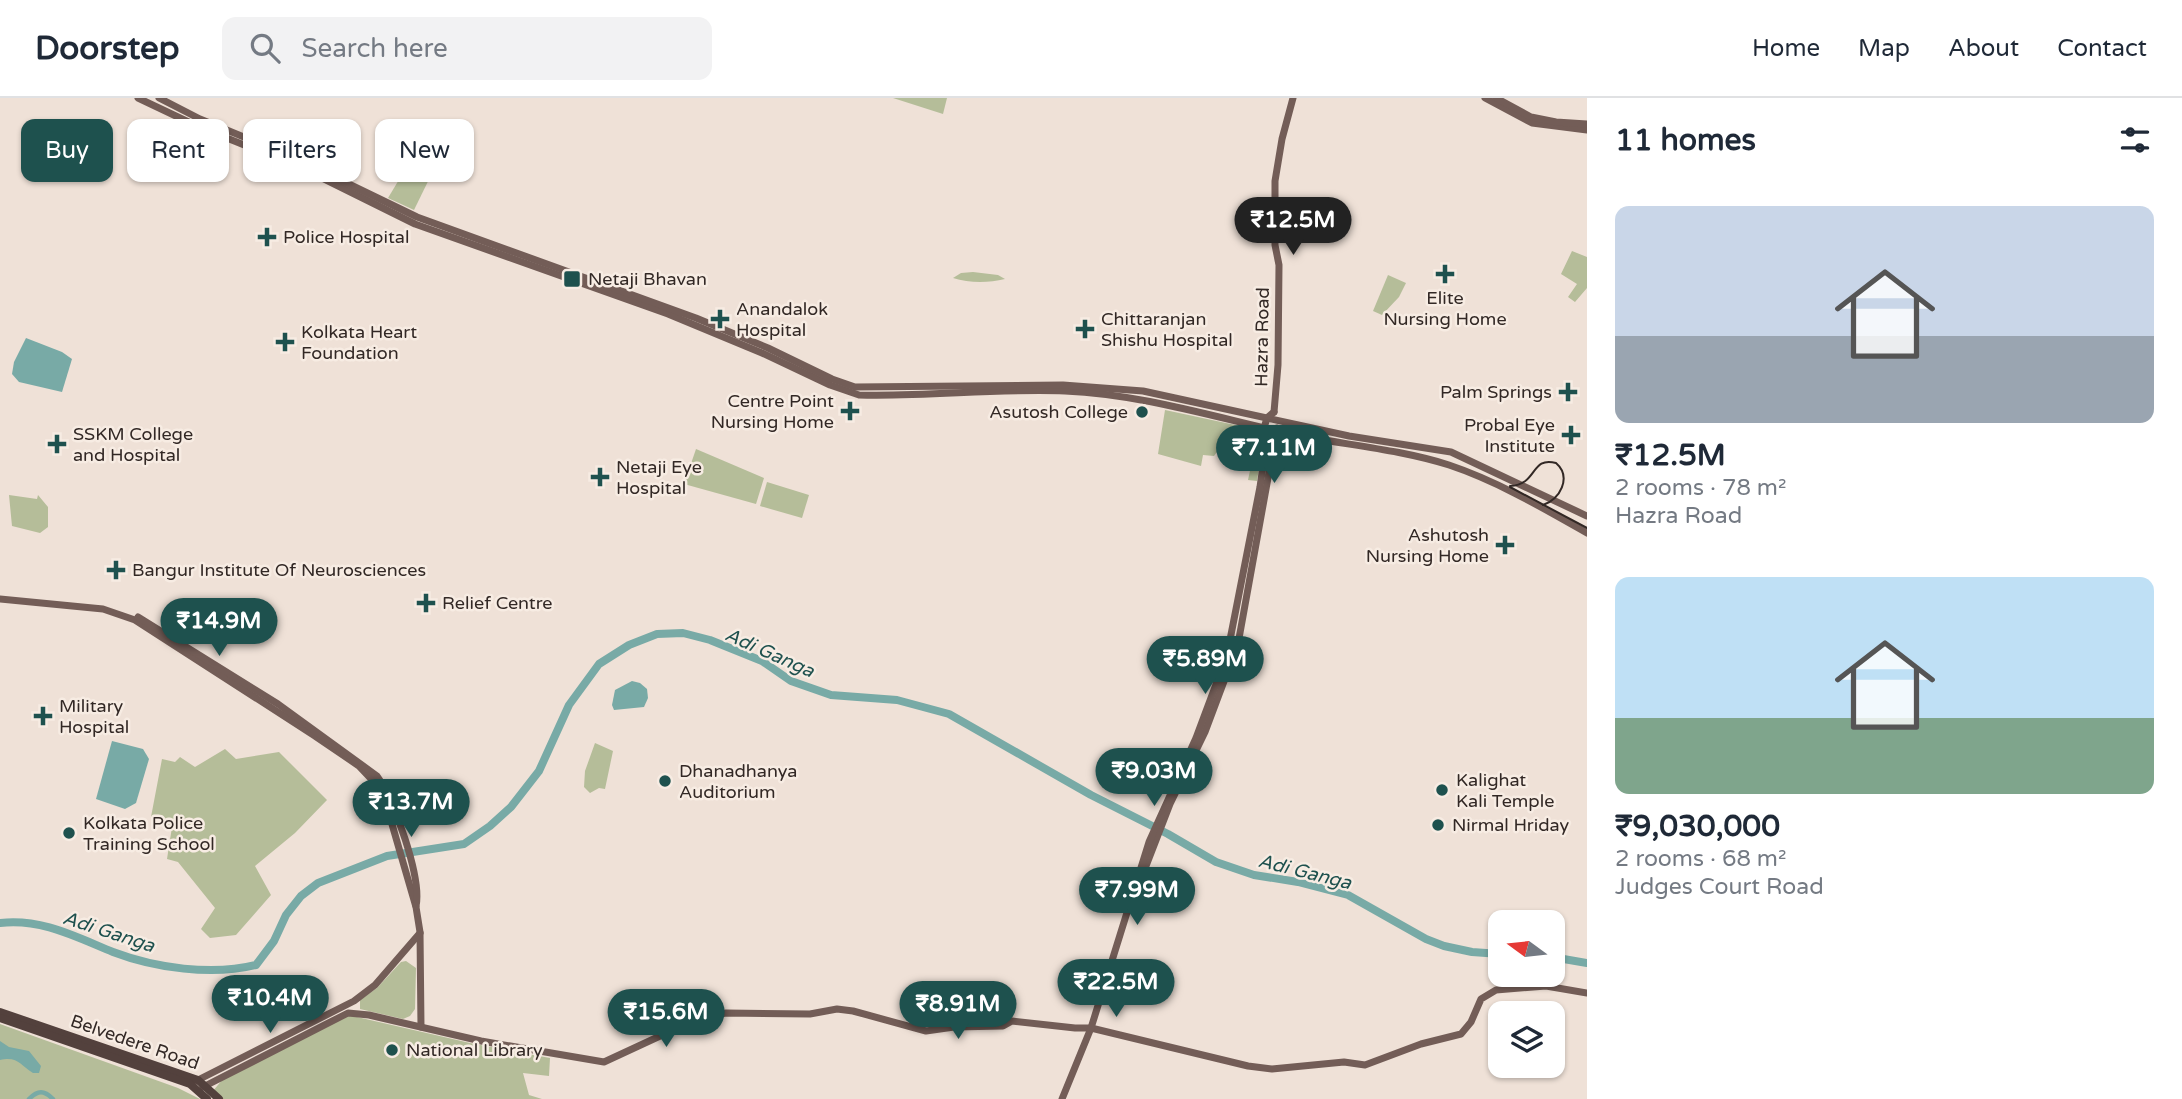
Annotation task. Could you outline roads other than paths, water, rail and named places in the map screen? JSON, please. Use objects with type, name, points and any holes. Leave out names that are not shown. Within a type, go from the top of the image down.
[{"type":"highway","name":"Belvedere Road","points":[[0,1012],[198,1085],[207,1099]]},
{"type":"highway","name":"Belvedere Road","points":[[0,1018],[198,1085]]},
{"type":"highway","points":[[198,1085],[219,1099]]},
{"type":"main road","points":[[138,98],[197,126],[306,170],[414,224],[681,319],[830,385],[860,392],[1078,391],[1133,398],[1233,419],[1275,431],[1396,452],[1451,466],[1517,496],[1587,533]]},
{"type":"main road","points":[[159,98],[417,217],[683,313],[768,348],[860,392],[1087,386],[1143,391],[1349,436],[1451,452],[1587,516]]},
{"type":"main road","name":"Hazra Road","points":[[1274,412],[1278,365],[1279,265],[1275,245],[1275,181],[1293,98]]},
{"type":"main road","points":[[1485,98],[1532,123],[1587,130]]},
{"type":"main road","points":[[1496,98],[1531,117],[1587,124]]},
{"type":"main road","points":[[1093,1028],[1151,843],[1227,655],[1261,481],[1264,428],[1267,418],[1274,412],[1280,421]]},
{"type":"main road","points":[[1178,781],[1209,722],[1238,644],[1275,431],[1280,421]]},
{"type":"main road","points":[[0,597],[103,608],[135,620],[359,766],[377,785],[387,807],[416,907],[420,932],[421,1027]]},
{"type":"main road","points":[[0,597],[104,606],[130,613],[278,704],[377,776],[387,789],[413,869],[418,896],[416,907]]},
{"type":"main road","points":[[1064,1099],[1093,1028],[1142,879],[1151,843]]},
{"type":"main road","points":[[198,1085],[342,1011],[375,985],[420,932]]},
{"type":"main road","points":[[342,1011],[487,1042],[604,1062],[710,1016],[853,1011],[926,1031],[954,1027],[1003,1026],[1012,1021],[1093,1028],[1241,1065],[1272,1069],[1334,1062],[1365,1065],[1421,1044],[1461,1034],[1471,1022],[1481,999],[1496,990],[1546,986],[1587,993]]},
{"type":"main road","points":[[354,1001],[354,1009],[360,1014]]},
{"type":"water","points":[[26,338],[62,352],[72,359],[62,392],[19,382],[12,374],[14,362]]},
{"type":"water","points":[[632,681],[647,689],[648,698],[644,707],[614,710],[612,705],[615,690]]},
{"type":"water","points":[[112,741],[143,749],[149,759],[136,803],[125,809],[96,799]]},
{"type":"water","points":[[0,1041],[9,1047],[29,1051],[41,1066],[39,1073],[33,1073],[15,1060],[0,1060]]},
{"type":"waterway","name":"Adi Ganga","points":[[0,923],[44,926],[129,958],[165,966],[221,970],[256,965],[274,941],[286,915],[301,896],[318,883],[387,856],[464,844],[490,826],[511,807],[539,771],[569,705],[599,664],[629,645],[657,634],[683,633],[710,640],[762,661],[791,681],[831,695],[897,700],[949,714],[1216,862],[1254,875],[1298,882],[1348,895],[1426,939],[1444,946],[1488,953]]},
{"type":"waterway","name":"Adi Ganga","points":[[1565,959],[1587,963]]},
{"type":"waterway","points":[[29,1099],[41,1092],[53,1099]]},
{"type":"tram line","points":[[1510,486],[1525,481],[1542,464],[1556,463],[1563,475],[1562,487],[1554,498],[1543,505]]},
{"type":"tram line","points":[[1510,487],[1587,528]]},
{"type":"place","name":"Police Hospital","points":[[267,237]]},
{"type":"place","name":"Elite Nursing Home","points":[[1445,274]]},
{"type":"place","name":"Netaji Bhavan","points":[[572,279]]},
{"type":"place","name":"Anandalok Hospital","points":[[720,319]]},
{"type":"place","name":"Chittaranjan Shishu Hospital","points":[[1085,329]]},
{"type":"place","name":"Kolkata Heart Foundation","points":[[285,342]]},
{"type":"place","name":"Palm Springs","points":[[1568,392]]},
{"type":"place","name":"Centre Point Nursing Home","points":[[850,411]]},
{"type":"place","name":"Asutosh College","points":[[1142,412]]},
{"type":"place","name":"Probal Eye Institute","points":[[1571,435]]},
{"type":"place","name":"SSKM College and Hospital","points":[[57,444]]},
{"type":"place","name":"Netaji Eye Hospital","points":[[600,477]]},
{"type":"place","name":"Ashutosh Nursing Home","points":[[1505,545]]},
{"type":"place","name":"Bangur Institute Of Neurosciences","points":[[116,570]]},
{"type":"place","name":"Relief Centre","points":[[426,603]]},
{"type":"place","name":"Military Hospital","points":[[43,716]]},
{"type":"place","name":"Dhanadhanya Auditorium","points":[[665,781]]},
{"type":"place","name":"Kalighat Kali Temple","points":[[1442,790]]},
{"type":"place","name":"Nirmal Hriday","points":[[1438,825]]},
{"type":"place","name":"Kolkata Police Training School","points":[[69,833]]},
{"type":"place","name":"National Library","points":[[392,1050]]}]
